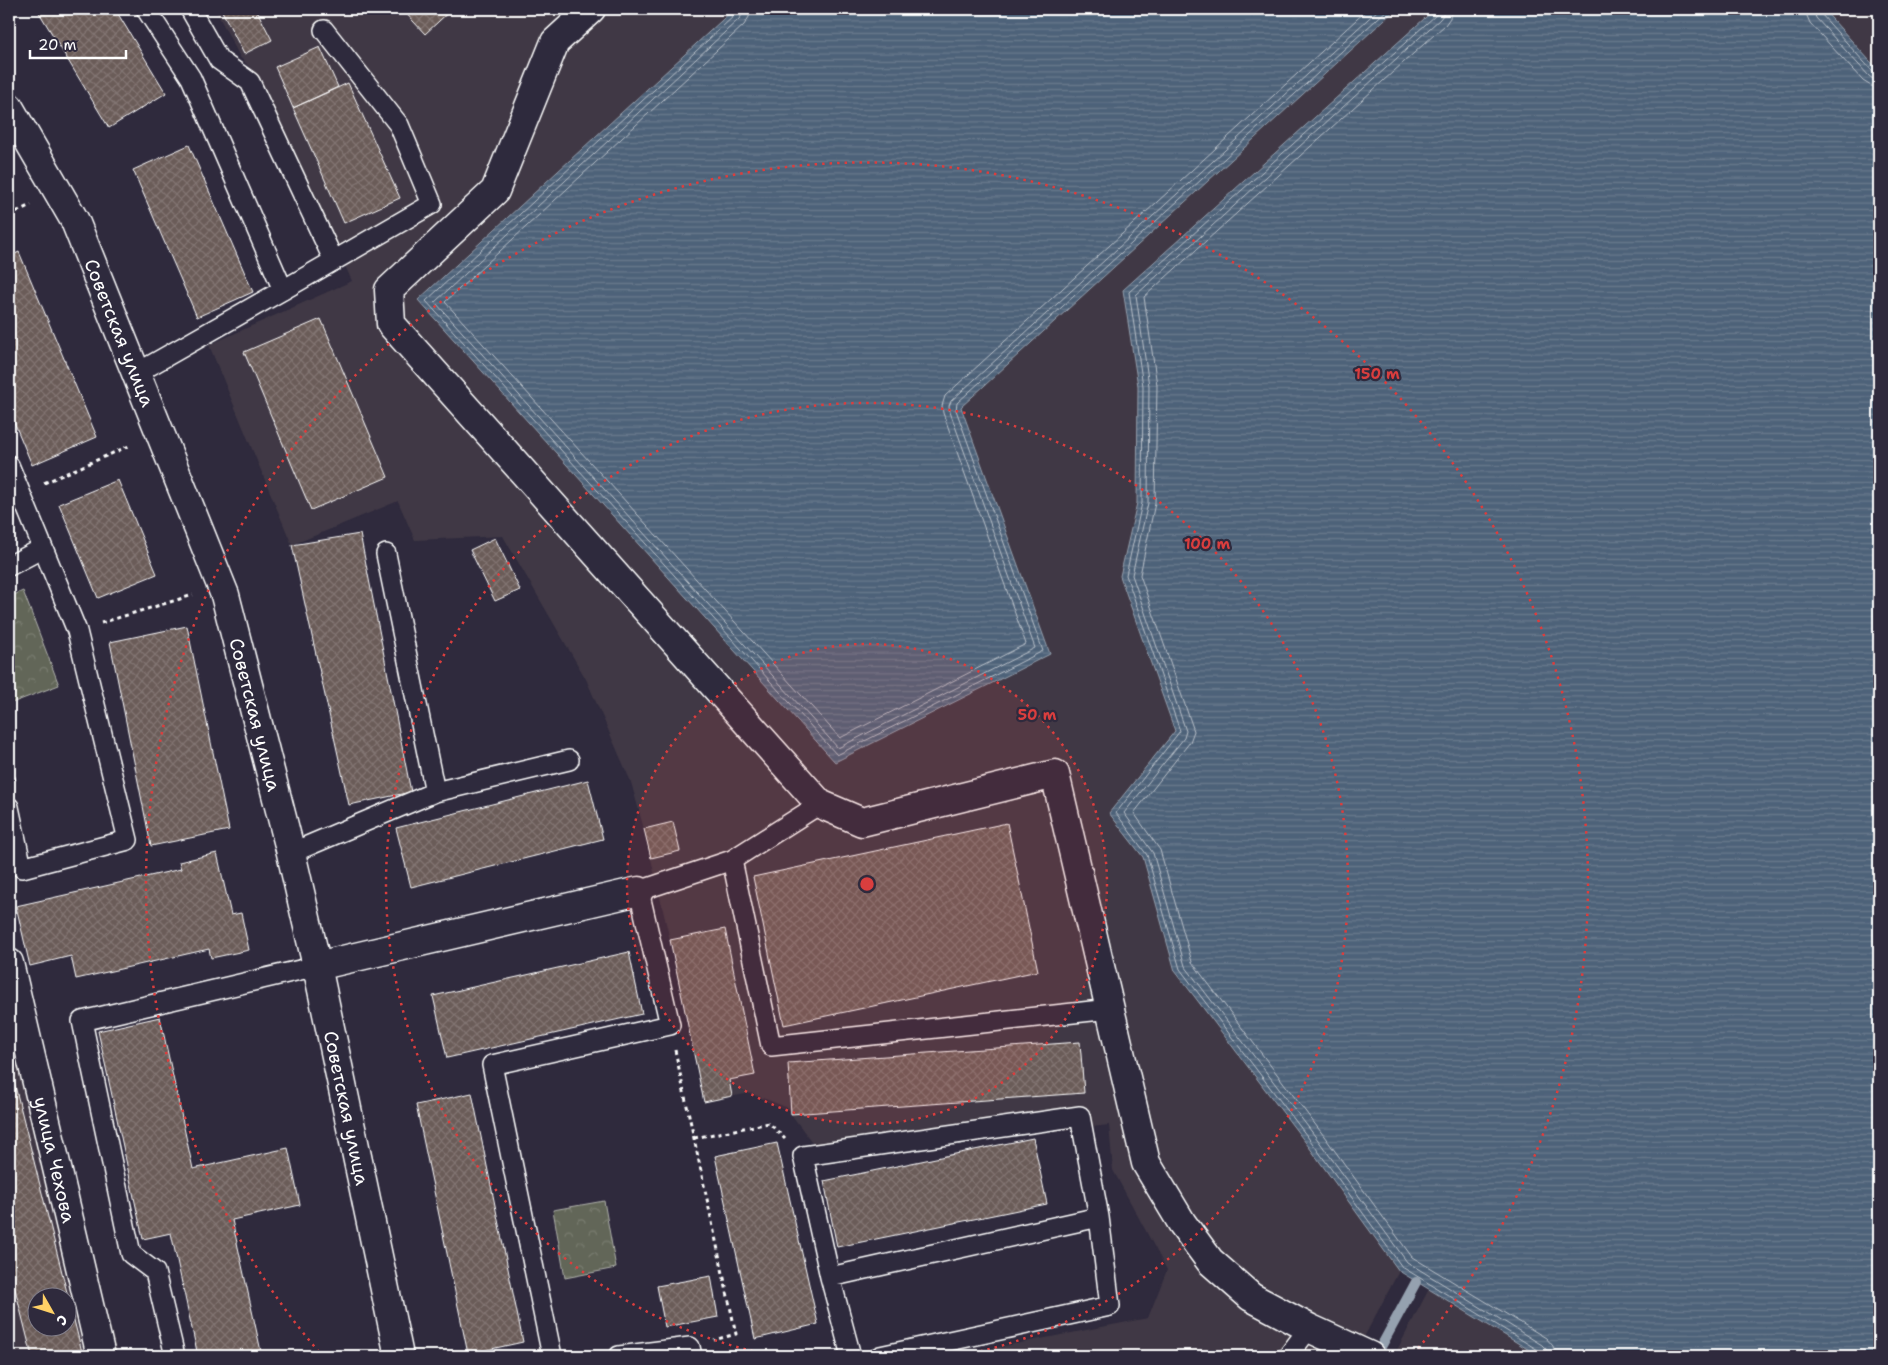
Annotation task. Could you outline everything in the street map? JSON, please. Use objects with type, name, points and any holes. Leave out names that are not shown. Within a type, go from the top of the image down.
[{"type":"street","points":[[591,9],[555,42],[495,191],[389,290],[391,324],[820,804],[862,822],[1055,774],[1146,1164],[1182,1223],[1210,1261],[1251,1297],[1309,1328],[1363,1353]]},
{"type":"street","name":"Советская улица","points":[[9,107],[75,221],[225,595],[291,853],[317,966],[399,1356]]},
{"type":"street","points":[[317,966],[639,890]]},
{"type":"street","name":"улица Чехова","points":[[9,963],[101,1356]]},
{"type":"lane","points":[[146,9],[191,78],[283,290]]},
{"type":"lane","points":[[190,9],[219,60],[250,82],[334,261]]},
{"type":"lane","points":[[137,373],[432,204],[399,124],[324,30]]},
{"type":"lane","points":[[9,465],[77,631],[128,840],[22,868],[9,807]]},
{"type":"lane","points":[[9,566],[43,548]]},
{"type":"lane","points":[[386,554],[435,792]]},
{"type":"lane","points":[[291,853],[435,792],[569,760]]},
{"type":"lane","points":[[552,1356],[492,1065],[670,1025],[639,890],[732,860],[820,804]]},
{"type":"lane","points":[[732,860],[771,1046],[1110,1009]]},
{"type":"lane","points":[[175,1356],[155,1272],[131,1254],[82,1021],[317,966]]},
{"type":"lane","points":[[851,1356],[830,1277],[803,1156],[1080,1116],[1099,1217],[1110,1306],[880,1356]]},
{"type":"lane","points":[[830,1277],[1099,1217]]},
{"type":"lane","points":[[1288,1356],[1309,1328]]},
{"type":"lane","points":[[618,1356],[691,1352]]},
{"type":"path","points":[[9,215],[31,205]]},
{"type":"path","points":[[20,493],[129,446]]},
{"type":"path","points":[[77,631],[197,594]]},
{"type":"path","points":[[670,1025],[736,1334],[691,1352]]},
{"type":"path","points":[[694,1138],[769,1122],[803,1156]]},
{"type":"shaded area","points":[[215,9],[734,9],[418,300],[1050,654],[960,407],[1396,9],[1435,9],[1123,290],[1138,386],[1137,503],[1120,576],[1175,731],[1109,813],[1143,857],[1175,971],[1309,1147],[1399,1271],[1354,1356],[954,1356],[1148,1318],[1167,1270],[1113,1170],[1109,1125],[823,1157],[791,1114],[791,1109],[750,1093],[704,1102],[670,940],[631,782],[586,679],[503,536],[415,540],[398,501],[292,545],[209,345],[352,281],[261,80],[240,57]]},
{"type":"shaded area","points":[[1823,9],[1871,9],[1879,17],[1879,71]]},
{"type":"shaded area","points":[[18,953],[118,1356],[9,1356],[9,955]]},
{"type":"shaded area","points":[[1429,1289],[1539,1356],[1394,1356]]},
{"type":"green space","points":[[23,591],[59,685],[9,704],[9,597]]},
{"type":"green space","points":[[604,1201],[616,1268],[565,1278],[553,1210]]},
{"type":"water","points":[[734,9],[1396,9],[961,407],[1050,654],[835,762],[418,300]]},
{"type":"water","points":[[1435,9],[1823,9],[1879,71],[1879,1356],[1539,1356],[1399,1271],[1309,1147],[1175,971],[1143,857],[1109,813],[1175,731],[1120,576],[1137,503],[1138,386],[1123,290]]},
{"type":"building","points":[[37,9],[115,9],[166,93],[109,128]]},
{"type":"building","points":[[221,9],[256,9],[272,40],[244,54]]},
{"type":"building","points":[[402,9],[452,9],[425,34]]},
{"type":"building","points":[[320,47],[338,87],[293,108],[275,67]]},
{"type":"building","points":[[348,83],[400,198],[344,223],[293,108]]},
{"type":"building","points":[[189,145],[253,292],[197,317],[133,170]]},
{"type":"building","points":[[19,252],[97,437],[32,465],[9,410],[9,257]]},
{"type":"building","points":[[321,319],[388,477],[311,510],[244,352]]},
{"type":"building","points":[[118,480],[157,574],[98,598],[59,504]]},
{"type":"building","points":[[360,534],[411,792],[349,805],[292,545]]},
{"type":"building","points":[[495,538],[520,590],[495,601],[470,550]]},
{"type":"building","points":[[187,626],[229,830],[151,846],[110,642]]},
{"type":"building","points":[[588,780],[603,839],[411,887],[396,828]]},
{"type":"building","points":[[673,822],[680,851],[651,858],[644,829]]},
{"type":"building","points":[[1007,823],[1038,971],[784,1025],[753,877]]},
{"type":"building","points":[[217,853],[231,915],[241,913],[249,950],[211,958],[209,949],[76,979],[71,956],[30,966],[16,906],[181,869],[179,862]]},
{"type":"building","points":[[725,929],[755,1075],[729,1080],[732,1096],[704,1102],[670,940]]},
{"type":"building","points":[[629,952],[642,1014],[447,1058],[433,996]]},
{"type":"building","points":[[160,1017],[193,1169],[288,1148],[300,1205],[232,1220],[262,1356],[198,1356],[171,1233],[143,1239],[98,1031]]},
{"type":"building","points":[[1080,1042],[1084,1093],[791,1114],[788,1063]]},
{"type":"building","points":[[9,1062],[66,1288],[28,1288],[28,1338],[78,1338],[78,1336],[83,1356],[32,1356],[9,1265]]},
{"type":"building","points":[[472,1093],[523,1342],[468,1354],[416,1105]]},
{"type":"building","points":[[1033,1138],[1047,1204],[837,1247],[824,1181]]},
{"type":"building","points":[[777,1143],[818,1324],[755,1339],[715,1156]]},
{"type":"building","points":[[711,1276],[718,1317],[665,1327],[657,1286]]},
{"type":"waterway","points":[[1376,1356],[1416,1282]]}]
